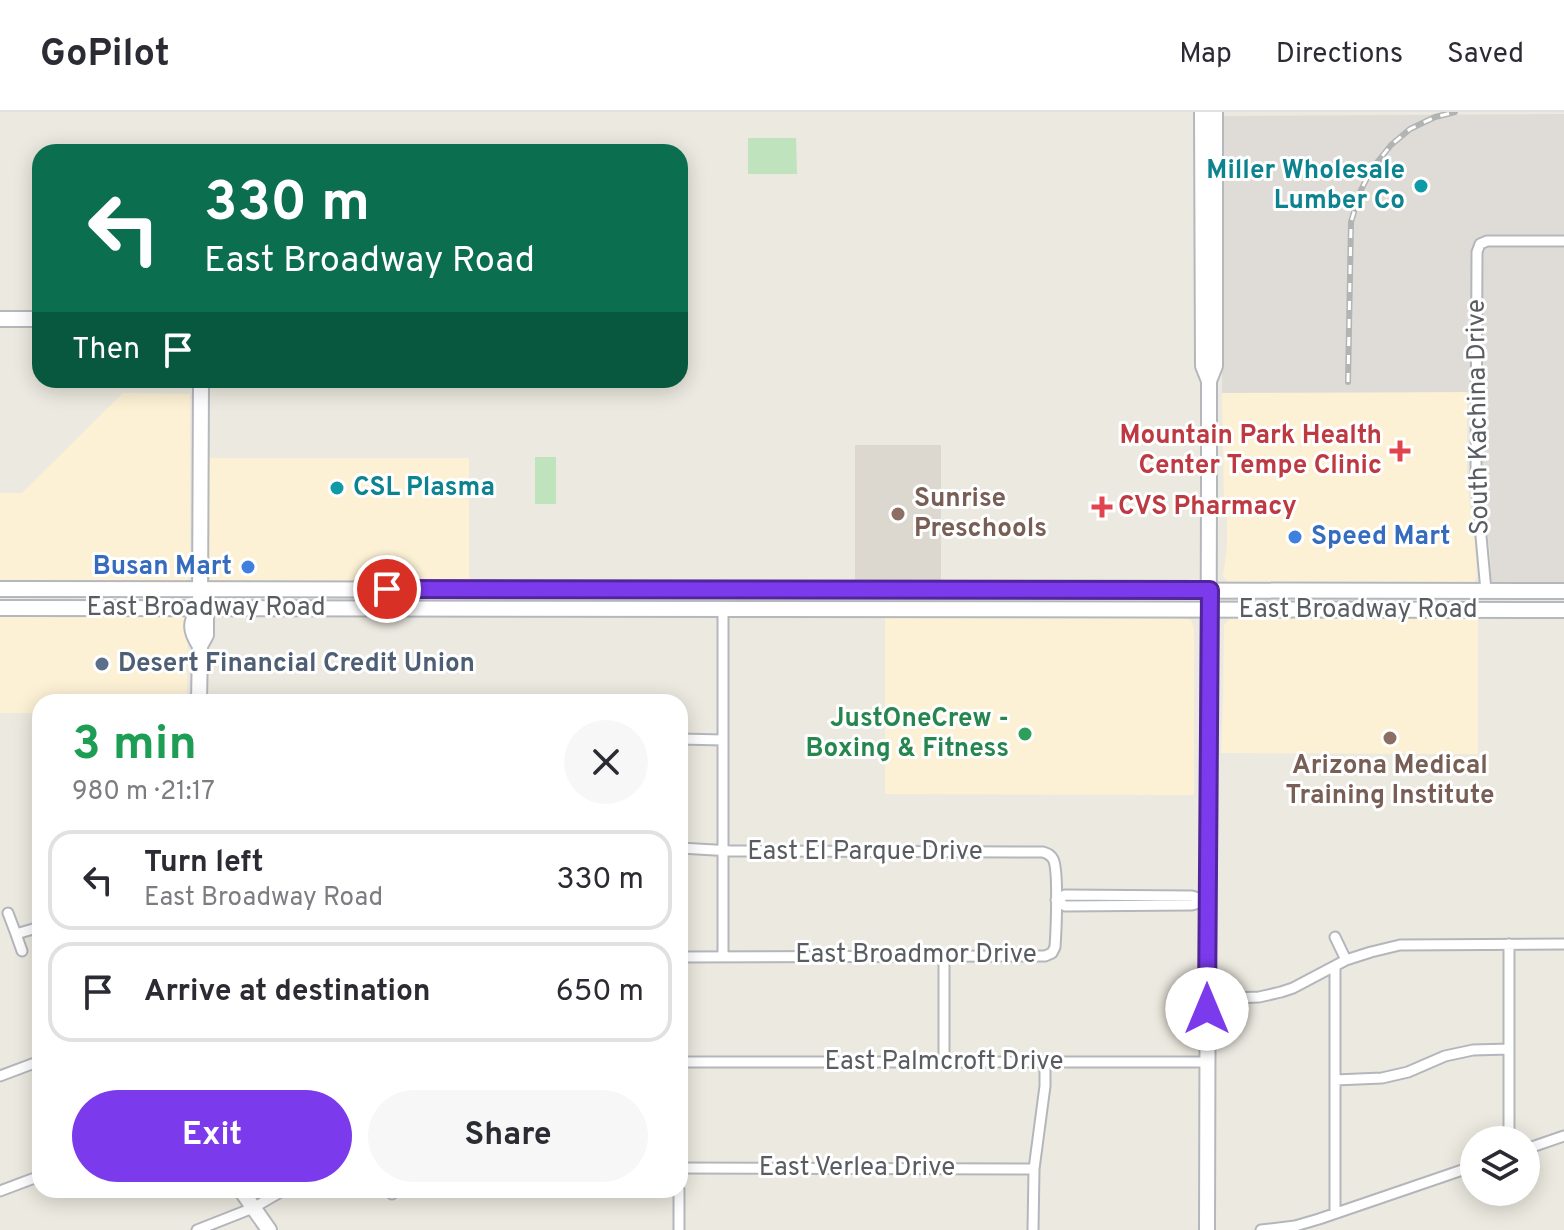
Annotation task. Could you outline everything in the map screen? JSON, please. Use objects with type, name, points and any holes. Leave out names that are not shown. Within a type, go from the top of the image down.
[{"type":"main road","points":[[1202,112],[1203,366],[1209,381],[1210,590],[1207,1230]]},
{"type":"main road","points":[[1209,381],[1215,366],[1215,112]]},
{"type":"main road","points":[[0,319],[32,319]]},
{"type":"main road","points":[[199,694],[200,646],[206,635],[206,617],[200,608],[201,388]]},
{"type":"main road","name":"East Broadway Road","points":[[0,589],[1564,591]]},
{"type":"main road","points":[[462,608],[464,589]]},
{"type":"main road","points":[[723,589],[723,608]]},
{"type":"main road","points":[[960,590],[960,609]]},
{"type":"main road","points":[[1398,609],[1400,603],[1433,591]]},
{"type":"main road","points":[[1486,591],[1492,609]]},
{"type":"main road","name":"East Broadway Road","points":[[0,608],[1564,610]]},
{"type":"main road","points":[[246,1198],[269,1230]]},
{"type":"street","name":"South Kachina Drive","points":[[1486,591],[1476,481],[1477,252],[1480,244],[1487,241],[1564,241]]},
{"type":"street","points":[[723,608],[723,957]]},
{"type":"street","points":[[688,739],[723,740]]},
{"type":"street","name":"East El Parque Drive","points":[[688,849],[1038,852],[1050,855]]},
{"type":"street","name":"East Broadmor Drive","points":[[688,957],[1041,957],[1048,955],[1055,947],[1055,866],[1050,855]]},
{"type":"street","points":[[1056,900],[1065,906],[1192,905],[1208,901]]},
{"type":"street","points":[[8,913],[22,951]]},
{"type":"street","points":[[16,934],[32,929]]},
{"type":"street","points":[[1335,937],[1346,960]]},
{"type":"street","points":[[1509,944],[1509,1126]]},
{"type":"street","points":[[1207,999],[1259,997],[1281,992],[1346,960],[1400,945],[1564,944]]},
{"type":"street","points":[[944,956],[944,1062]]},
{"type":"street","points":[[1335,966],[1335,1213]]},
{"type":"street","points":[[1335,1080],[1382,1078],[1408,1072],[1445,1056],[1473,1050],[1509,1049]]},
{"type":"street","name":"East Palmcroft Drive","points":[[688,1062],[1207,1062]]},
{"type":"street","points":[[1033,1230],[1034,1169],[1045,1063]]},
{"type":"street","points":[[0,1076],[32,1064]]},
{"type":"street","points":[[1540,1144],[1564,1136]]},
{"type":"street","name":"East Verlea Drive","points":[[688,1168],[1034,1169]]},
{"type":"street","points":[[1261,1230],[1295,1226],[1460,1171]]},
{"type":"street","points":[[0,1191],[32,1179]]},
{"type":"street","points":[[197,1230],[270,1198]]},
{"type":"street","points":[[679,1198],[679,1230]]},
{"type":"shaded area","points":[[1564,114],[1564,585],[1497,585],[1491,580],[1483,497],[1481,392],[1222,393],[1222,116]]},
{"type":"shaded area","points":[[1467,392],[1467,481],[1475,542],[1477,576],[1474,583],[1228,582],[1223,576],[1227,516],[1222,393]]},
{"type":"shaded area","points":[[123,393],[190,394],[190,574],[187,582],[0,582],[0,493],[22,493]]},
{"type":"shaded area","name":"Sunrise Preschools","points":[[855,445],[941,445],[941,584],[855,582]]},
{"type":"shaded area","points":[[208,458],[469,458],[469,582],[216,583],[209,575]]},
{"type":"shaded area","points":[[0,614],[181,614],[188,620],[187,694],[32,694],[32,713],[0,713]]},
{"type":"shaded area","points":[[885,615],[1181,617],[1191,620],[1194,630],[1194,795],[885,794]]},
{"type":"shaded area","points":[[1478,615],[1478,754],[1221,753],[1224,625],[1229,619],[1237,616]]},
{"type":"green space","points":[[748,138],[796,138],[797,174],[748,174]]},
{"type":"green space","points":[[535,457],[556,457],[556,504],[535,504]]},
{"type":"railway","points":[[1348,382],[1351,222],[1360,192],[1371,170],[1391,145],[1410,129],[1455,112]]},
{"type":"place","name":"Miller Wholesale Lumber Co","points":[[1421,186]]},
{"type":"place","name":"Mountain Park Health Center Tempe Clinic","points":[[1400,451]]},
{"type":"place","name":"CSL Plasma","points":[[337,488]]},
{"type":"place","name":"CVS Pharmacy","points":[[1102,507]]},
{"type":"place","name":"Sunrise Preschools","points":[[898,514]]},
{"type":"place","name":"Speed Mart","points":[[1295,537]]},
{"type":"place","name":"Busan Mart","points":[[248,567]]},
{"type":"place","name":"Desert Financial Credit Union","points":[[102,664]]},
{"type":"place","name":"JustOneCrew - Boxing & Fitness","points":[[1025,734]]},
{"type":"place","name":"Arizona Medical Training Institute","points":[[1390,738]]},
{"type":"route","points":[[387,589],[1210,590],[1207,1009]]}]
